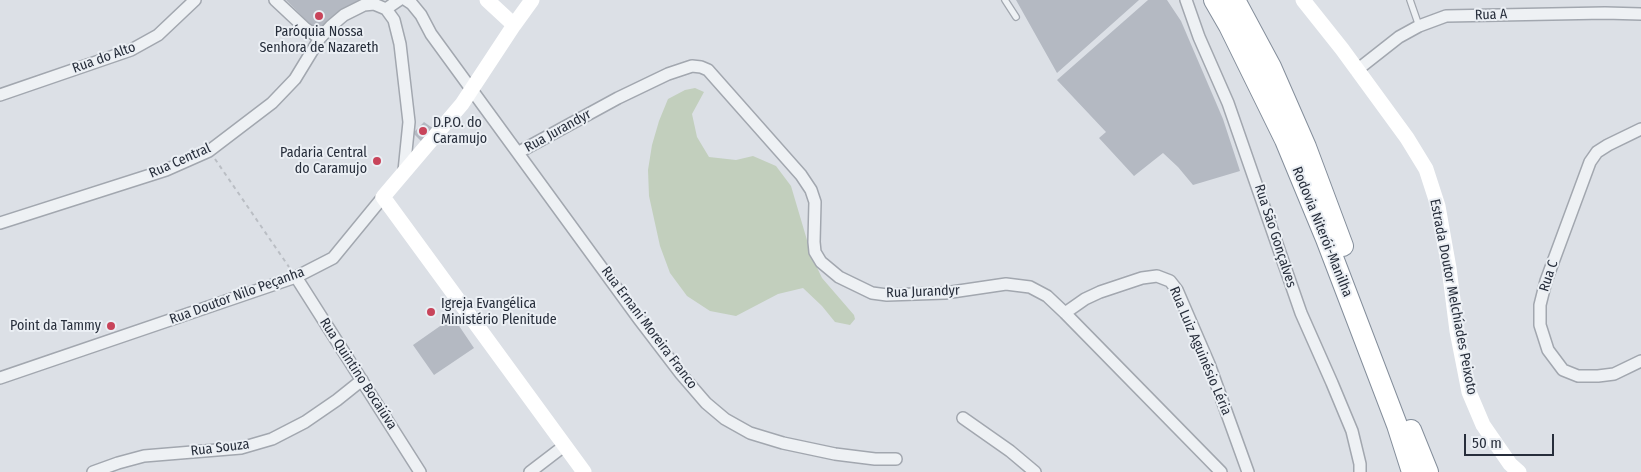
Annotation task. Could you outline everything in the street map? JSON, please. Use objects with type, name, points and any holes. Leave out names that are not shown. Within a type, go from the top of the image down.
[{"type":"highway","name":"Rodovia Niterói-Manilha","points":[[1214,0],[1229,26],[1285,140],[1333,258],[1397,425],[1412,472]]},
{"type":"highway","name":"Rodovia Niterói-Manilha","points":[[1236,0],[1271,67],[1306,147],[1428,472]]},
{"type":"street","name":"Rua do Alto","points":[[0,95],[131,50],[158,35],[195,0]]},
{"type":"street","points":[[275,0],[306,29],[320,38]]},
{"type":"street","points":[[399,0],[386,9],[394,20],[400,44],[406,92],[409,122],[404,171]]},
{"type":"street","name":"Rua Ernani Moreira Franco","points":[[406,0],[421,15],[431,34],[681,374],[706,403],[725,419],[750,433],[783,443],[835,454],[896,459]]},
{"type":"street","points":[[487,0],[514,25]]},
{"type":"street","name":"Rua Doutor Nilo Peçanha","points":[[0,378],[296,277],[333,258],[462,104],[532,0]]},
{"type":"street","name":"Rua São Gonçalves","points":[[1186,0],[1199,37],[1228,103],[1301,313],[1352,431],[1360,464],[1360,472]]},
{"type":"street","name":"Estrada Doutor Melchíades Peixoto","points":[[1302,0],[1342,49],[1407,138],[1426,169],[1438,206],[1449,268],[1457,331],[1469,392],[1483,425],[1510,464],[1519,472]]},
{"type":"street","name":"Rua Central","points":[[0,223],[166,170],[209,151],[272,103],[295,79],[320,38],[344,15],[364,5],[374,4],[386,9]]},
{"type":"street","name":"Rua A","points":[[1357,70],[1399,37],[1419,26],[1446,16],[1605,12],[1641,14]]},
{"type":"street","name":"Rua Jurandyr","points":[[519,152],[618,98],[660,78],[692,66],[701,66],[708,70],[801,175],[811,190],[815,202],[815,252],[821,262],[839,278],[872,293],[887,294],[945,293],[1006,284],[1030,287],[1047,296],[1065,312],[1221,472]]},
{"type":"street","name":"Rua C","points":[[1641,129],[1597,152],[1590,162],[1546,281],[1540,305],[1540,324],[1548,350],[1563,370],[1578,376],[1614,374],[1641,360]]},
{"type":"street","points":[[383,197],[584,472]]},
{"type":"street","name":"Rua Luiz Aguinésio Léria","points":[[1065,312],[1100,292],[1142,278],[1157,276],[1164,277],[1170,281],[1176,290],[1209,364],[1248,472]]},
{"type":"street","name":"Rua Quintino Bocaiúva","points":[[296,277],[420,472]]},
{"type":"street","name":"Rua Souza","points":[[95,472],[144,456],[241,448],[272,439],[305,422],[362,380]]},
{"type":"street","points":[[963,418],[1010,450],[1035,472]]},
{"type":"street","points":[[530,472],[564,446]]},
{"type":"lane","points":[[1005,0],[1016,17]]},
{"type":"lane","points":[[1410,0],[1419,26]]},
{"type":"path","points":[[209,151],[296,277]]},
{"type":"green space","points":[[695,88],[704,92],[692,114],[697,137],[709,157],[736,160],[753,156],[776,166],[791,186],[812,257],[822,278],[854,315],[855,319],[850,325],[835,322],[803,288],[778,294],[736,316],[710,311],[687,296],[670,273],[660,246],[649,196],[648,170],[652,145],[668,99],[685,90]]},
{"type":"building","name":"Paróquia Nossa Senhora de Nazareth","points":[[286,0],[359,0],[317,31]]},
{"type":"building","points":[[1016,0],[1139,0],[1057,73]]},
{"type":"building","points":[[1148,0],[1167,0],[1181,21],[1223,119],[1240,171],[1193,185],[1163,153],[1134,176],[1099,138],[1106,132],[1057,80]]},
{"type":"building","name":"D.P.O. do Caramujo","points":[[424,122],[434,129],[422,142],[413,133]]},
{"type":"building","points":[[453,317],[474,348],[434,375],[413,345]]},
{"type":"place","name":"Paróquia Nossa Senhora de Nazareth","points":[[319,16]]},
{"type":"place","name":"D.P.O. do Caramujo","points":[[423,131]]},
{"type":"place","name":"Padaria Central do Caramujo","points":[[377,161]]},
{"type":"place","name":"Igreja Evangélica Ministério Plenitude","points":[[431,312]]},
{"type":"place","name":"Point da Tammy","points":[[111,326]]}]
